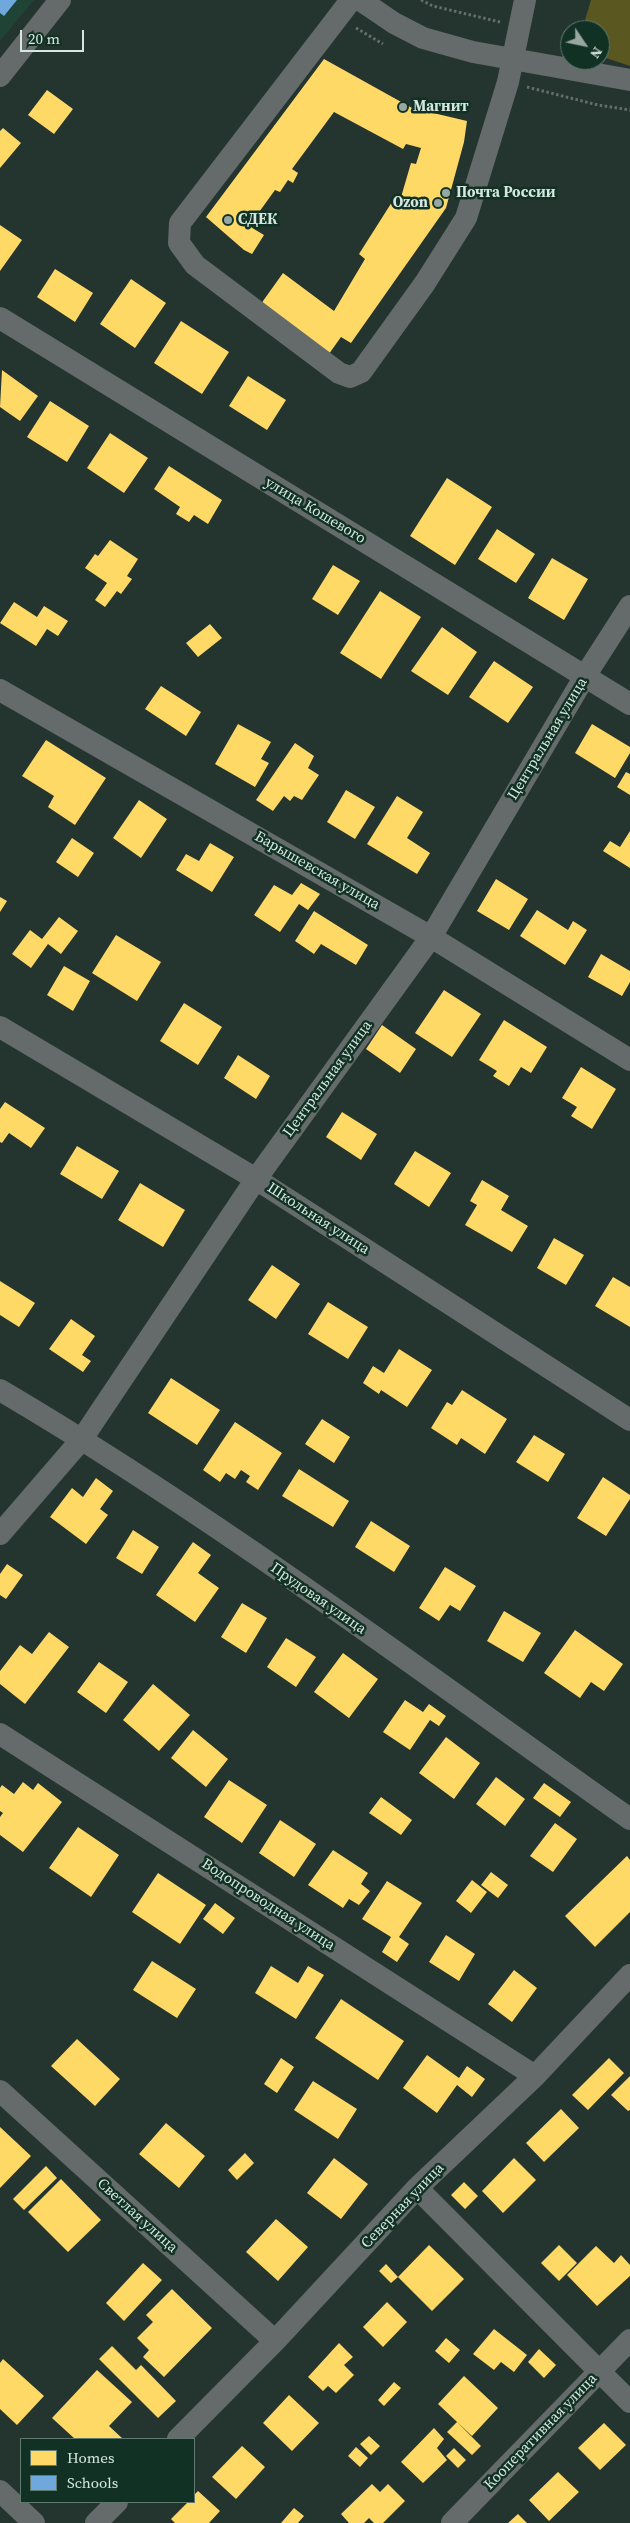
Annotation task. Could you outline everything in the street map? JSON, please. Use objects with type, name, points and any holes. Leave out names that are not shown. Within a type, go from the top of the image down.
[{"type":"street","points":[[0,76],[60,0]]},
{"type":"street","points":[[351,0],[180,223],[179,243],[195,265],[339,373],[350,377],[361,372],[425,283],[466,218],[488,152],[524,6]]},
{"type":"street","points":[[360,0],[394,23],[423,38],[473,52],[512,60],[630,80]]},
{"type":"street","name":"улица Кошевого","points":[[0,318],[630,704]]},
{"type":"street","name":"Центральная улица","points":[[0,1534],[82,1439],[256,1179],[431,937],[585,676],[630,606]]},
{"type":"street","name":"Барышевская улица","points":[[0,690],[431,937],[630,1060]]},
{"type":"street","name":"Школьная улица","points":[[0,1027],[256,1179],[630,1420]]},
{"type":"street","name":"Прудовая улица","points":[[0,1390],[82,1439],[221,1530],[630,1819]]},
{"type":"street","name":"Водопроводная улица","points":[[0,1734],[535,2076]]},
{"type":"street","name":"Северная улица","points":[[179,2438],[275,2341],[417,2188],[535,2076],[630,1975]]},
{"type":"street","name":"Светлая улица","points":[[0,2091],[275,2341]]},
{"type":"street","points":[[417,2188],[630,2402]]},
{"type":"street","name":"Кооперативная улица","points":[[452,2523],[630,2340]]},
{"type":"street","points":[[0,2491],[34,2523]]},
{"type":"street","points":[[96,2523],[116,2503]]},
{"type":"path","points":[[421,0],[433,6],[505,23],[524,6]]},
{"type":"shaded area","points":[[0,0],[34,0],[0,41]]},
{"type":"shaded area","points":[[591,0],[630,0],[630,66],[610,59],[610,20],[585,20]]},
{"type":"building: Homes","points":[[324,59],[412,108],[467,121],[464,142],[446,208],[351,343],[341,337],[326,358],[260,310],[263,301],[283,273],[334,311],[365,259],[359,254],[392,202],[399,204],[411,163],[416,164],[421,148],[406,144],[403,149],[334,112],[292,169],[298,173],[293,183],[288,180],[280,192],[275,190],[249,226],[264,235],[252,254],[244,250],[206,217]]},
{"type":"building: Homes","points":[[47,90],[73,109],[54,134],[28,115]]},
{"type":"building: Homes","points":[[3,128],[21,143],[0,168],[0,131]]},
{"type":"building: Homes","points":[[0,225],[22,240],[0,271]]},
{"type":"building: Homes","points":[[55,269],[93,293],[75,322],[37,297]]},
{"type":"building: Homes","points":[[131,279],[166,303],[135,348],[100,324]]},
{"type":"building: Homes","points":[[181,321],[229,352],[202,394],[154,363]]},
{"type":"building: Homes","points":[[2,370],[38,396],[20,421],[0,407]]},
{"type":"building: Homes","points":[[248,376],[286,400],[267,430],[229,406]]},
{"type":"building: Homes","points":[[50,401],[89,426],[67,462],[27,437]]},
{"type":"building: Homes","points":[[110,433],[148,458],[124,493],[87,468]]},
{"type":"building: Homes","points":[[169,466],[222,500],[208,524],[194,515],[189,522],[176,514],[180,507],[154,489]]},
{"type":"building: Homes","points":[[447,478],[492,507],[455,565],[410,536]]},
{"type":"building: Homes","points":[[497,529],[535,554],[516,583],[478,559]]},
{"type":"building: Homes","points":[[110,540],[138,559],[127,576],[132,579],[121,594],[117,591],[105,607],[95,600],[107,583],[85,568],[95,554],[98,556]]},
{"type":"building: Homes","points":[[552,558],[588,579],[564,620],[528,598]]},
{"type":"building: Homes","points":[[333,565],[360,581],[338,615],[312,599]]},
{"type":"building: Homes","points":[[380,591],[421,617],[381,679],[340,653]]},
{"type":"building: Homes","points":[[14,602],[37,617],[44,606],[68,621],[58,636],[47,629],[36,646],[0,623]]},
{"type":"building: Homes","points":[[210,624],[222,638],[198,657],[186,643]]},
{"type":"building: Homes","points":[[442,627],[477,652],[448,695],[411,671]]},
{"type":"building: Homes","points":[[494,661],[533,687],[508,723],[469,697]]},
{"type":"building: Homes","points":[[161,686],[201,712],[186,736],[145,709]]},
{"type":"building: Homes","points":[[238,724],[271,742],[261,759],[269,763],[255,787],[215,764]]},
{"type":"building: Homes","points":[[592,724],[630,747],[630,753],[615,778],[575,753]]},
{"type":"building: Homes","points":[[46,740],[106,778],[75,825],[48,807],[54,796],[22,776]]},
{"type":"building: Homes","points":[[295,743],[314,756],[308,768],[319,775],[302,800],[294,796],[290,801],[284,796],[273,811],[256,800]]},
{"type":"building: Homes","points":[[626,772],[630,774],[630,795],[617,787]]},
{"type":"building: Homes","points":[[346,790],[375,807],[355,839],[327,822]]},
{"type":"building: Homes","points":[[397,796],[423,812],[407,838],[430,853],[417,874],[367,844]]},
{"type":"building: Homes","points":[[139,800],[167,819],[141,858],[113,838]]},
{"type":"building: Homes","points":[[630,831],[630,868],[603,851],[610,841],[620,847]]},
{"type":"building: Homes","points":[[72,838],[94,853],[78,877],[56,862]]},
{"type":"building: Homes","points":[[210,843],[234,857],[212,892],[176,870],[186,854],[199,861]]},
{"type":"building: Homes","points":[[496,879],[528,899],[509,930],[477,911]]},
{"type":"building: Homes","points":[[301,883],[320,894],[308,910],[299,904],[280,932],[254,915],[274,885],[292,895]]},
{"type":"building: Homes","points":[[0,897],[7,901],[0,912]]},
{"type":"building: Homes","points":[[537,910],[568,930],[573,921],[587,930],[565,965],[520,936]]},
{"type":"building: Homes","points":[[314,911],[368,945],[356,965],[321,944],[314,954],[295,941]]},
{"type":"building: Homes","points":[[59,917],[78,931],[61,954],[48,944],[31,968],[12,954],[30,930],[42,939]]},
{"type":"building: Homes","points":[[116,935],[161,962],[137,1001],[92,973]]},
{"type":"building: Homes","points":[[601,954],[630,971],[630,982],[622,996],[588,977]]},
{"type":"building: Homes","points":[[64,966],[90,981],[73,1011],[47,995]]},
{"type":"building: Homes","points":[[444,990],[481,1014],[452,1057],[415,1033]]},
{"type":"building: Homes","points":[[184,1003],[222,1027],[198,1065],[160,1041]]},
{"type":"building: Homes","points":[[504,1020],[547,1047],[531,1073],[521,1067],[509,1086],[493,1076],[497,1071],[479,1060]]},
{"type":"building: Homes","points":[[382,1025],[416,1049],[400,1073],[366,1049]]},
{"type":"building: Homes","points":[[238,1055],[270,1076],[256,1099],[224,1078]]},
{"type":"building: Homes","points":[[581,1067],[616,1089],[592,1129],[571,1116],[577,1107],[562,1098]]},
{"type":"building: Homes","points":[[5,1102],[45,1128],[31,1148],[9,1133],[2,1143],[0,1142],[0,1109]]},
{"type":"building: Homes","points":[[342,1112],[377,1134],[361,1160],[326,1137]]},
{"type":"building: Homes","points":[[77,1146],[119,1171],[102,1199],[60,1174]]},
{"type":"building: Homes","points":[[415,1151],[451,1173],[429,1207],[394,1184]]},
{"type":"building: Homes","points":[[482,1180],[509,1196],[501,1210],[528,1226],[512,1252],[465,1225],[477,1205],[470,1201]]},
{"type":"building: Homes","points":[[140,1183],[185,1210],[163,1247],[118,1220]]},
{"type":"building: Homes","points":[[554,1238],[584,1255],[566,1285],[537,1268]]},
{"type":"building: Homes","points":[[272,1265],[300,1284],[276,1319],[248,1300]]},
{"type":"building: Homes","points":[[613,1277],[630,1287],[630,1327],[595,1306]]},
{"type":"building: Homes","points":[[0,1281],[35,1303],[19,1327],[0,1315]]},
{"type":"building: Homes","points":[[328,1302],[368,1327],[348,1359],[308,1334]]},
{"type":"building: Homes","points":[[71,1319],[95,1336],[82,1355],[91,1361],[83,1372],[49,1349]]},
{"type":"building: Homes","points":[[399,1349],[432,1370],[407,1407],[381,1390],[379,1394],[363,1383],[373,1366],[384,1373]]},
{"type":"building: Homes","points":[[171,1378],[220,1410],[197,1445],[148,1413]]},
{"type":"building: Homes","points":[[462,1390],[507,1419],[485,1454],[461,1438],[457,1445],[431,1428],[447,1402],[452,1405]]},
{"type":"building: Homes","points":[[322,1419],[350,1437],[334,1463],[305,1444]]},
{"type":"building: Homes","points":[[235,1422],[282,1453],[258,1490],[246,1482],[250,1476],[241,1470],[235,1479],[226,1473],[220,1482],[203,1470]]},
{"type":"building: Homes","points":[[534,1435],[565,1454],[548,1482],[516,1462]]},
{"type":"building: Homes","points":[[299,1469],[349,1501],[333,1527],[282,1496]]},
{"type":"building: Homes","points":[[603,1477],[630,1495],[630,1499],[606,1536],[577,1518]]},
{"type":"building: Homes","points":[[96,1478],[113,1491],[100,1509],[108,1515],[86,1544],[50,1517],[72,1488],[83,1497]]},
{"type":"building: Homes","points":[[371,1521],[410,1546],[394,1572],[355,1547]]},
{"type":"building: Homes","points":[[133,1530],[159,1547],[142,1574],[116,1558]]},
{"type":"building: Homes","points":[[193,1542],[211,1555],[198,1573],[219,1588],[195,1622],[156,1595]]},
{"type":"building: Homes","points":[[7,1564],[23,1575],[6,1599],[0,1595],[0,1574]]},
{"type":"building: Homes","points":[[445,1567],[476,1586],[460,1611],[450,1605],[439,1621],[419,1608]]},
{"type":"building: Homes","points":[[242,1603],[267,1618],[246,1653],[221,1637]]},
{"type":"building: Homes","points":[[504,1611],[541,1633],[523,1662],[487,1641]]},
{"type":"building: Homes","points":[[575,1630],[623,1664],[604,1691],[591,1682],[580,1698],[544,1673]]},
{"type":"building: Homes","points":[[49,1632],[69,1647],[25,1704],[0,1684],[0,1671],[20,1645],[32,1654]]},
{"type":"building: Homes","points":[[286,1638],[316,1657],[296,1687],[267,1667]]},
{"type":"building: Homes","points":[[343,1653],[378,1679],[349,1718],[314,1692]]},
{"type":"building: Homes","points":[[99,1662],[128,1682],[106,1713],[77,1692]]},
{"type":"building: Homes","points":[[153,1684],[190,1715],[159,1751],[123,1720]]},
{"type":"building: Homes","points":[[405,1700],[423,1712],[429,1704],[446,1716],[439,1726],[430,1720],[410,1750],[383,1732]]},
{"type":"building: Homes","points":[[193,1730],[228,1759],[206,1787],[171,1758]]},
{"type":"building: Homes","points":[[446,1737],[480,1763],[454,1799],[419,1773]]},
{"type":"building: Homes","points":[[496,1777],[525,1799],[505,1826],[476,1804]]},
{"type":"building: Homes","points":[[229,1780],[267,1805],[242,1843],[204,1817]]},
{"type":"building: Homes","points":[[23,1782],[33,1790],[38,1783],[62,1802],[23,1852],[0,1835],[0,1817],[3,1813],[0,1811],[0,1788],[2,1785],[14,1794]]},
{"type":"building: Homes","points":[[544,1783],[571,1802],[560,1817],[533,1798]]},
{"type":"building: Homes","points":[[381,1797],[412,1820],[401,1835],[369,1813]]},
{"type":"building: Homes","points":[[280,1820],[316,1844],[294,1877],[259,1853]]},
{"type":"building: Homes","points":[[555,1823],[577,1839],[553,1872],[530,1856]]},
{"type":"building: Homes","points":[[78,1827],[119,1855],[91,1897],[49,1868]]},
{"type":"building: Homes","points":[[333,1850],[368,1873],[361,1884],[370,1891],[359,1905],[349,1899],[343,1908],[308,1885]]},
{"type":"building: Homes","points":[[627,1856],[630,1860],[630,1912],[595,1947],[565,1916]]},
{"type":"building: Homes","points":[[491,1872],[508,1885],[498,1898],[481,1885]]},
{"type":"building: Homes","points":[[158,1873],[206,1905],[180,1944],[132,1912]]},
{"type":"building: Homes","points":[[472,1880],[487,1892],[471,1913],[456,1901]]},
{"type":"building: Homes","points":[[387,1881],[422,1903],[399,1937],[409,1944],[397,1962],[382,1952],[391,1937],[362,1919]]},
{"type":"building: Homes","points":[[215,1903],[235,1918],[223,1934],[203,1919]]},
{"type":"building: Homes","points":[[446,1935],[475,1954],[459,1981],[429,1962]]},
{"type":"building: Homes","points":[[152,1961],[196,1989],[177,2018],[133,1990]]},
{"type":"building: Homes","points":[[271,1966],[298,1983],[308,1966],[324,1975],[296,2019],[255,1993]]},
{"type":"building: Homes","points":[[514,1970],[537,1988],[512,2022],[488,2004]]},
{"type":"building: Homes","points":[[341,1999],[404,2041],[378,2080],[315,2038]]},
{"type":"building: Homes","points":[[77,2039],[120,2079],[95,2106],[51,2066]]},
{"type":"building: Homes","points":[[427,2055],[459,2078],[467,2066],[485,2079],[472,2097],[457,2085],[437,2113],[403,2088]]},
{"type":"building: Homes","points":[[281,2058],[294,2067],[277,2093],[264,2084]]},
{"type":"building: Homes","points":[[609,2058],[624,2073],[588,2110],[572,2095]]},
{"type":"building: Homes","points":[[630,2076],[630,2110],[628,2111],[611,2095]]},
{"type":"building: Homes","points":[[313,2081],[357,2109],[338,2139],[294,2110]]},
{"type":"building: Homes","points":[[561,2109],[579,2128],[544,2162],[526,2143]]},
{"type":"building: Homes","points":[[166,2123],[205,2156],[179,2188],[139,2154]]},
{"type":"building: Homes","points":[[0,2127],[31,2156],[0,2188]]},
{"type":"building: Homes","points":[[245,2153],[254,2163],[237,2180],[228,2170]]},
{"type":"building: Homes","points":[[334,2158],[368,2184],[341,2219],[307,2193]]},
{"type":"building: Homes","points":[[514,2158],[536,2180],[503,2213],[482,2191]]},
{"type":"building: Homes","points":[[46,2166],[57,2178],[24,2210],[13,2199]]},
{"type":"building: Homes","points":[[61,2179],[101,2220],[68,2252],[28,2212]]},
{"type":"building: Homes","points":[[464,2182],[478,2196],[465,2209],[451,2195]]},
{"type":"building: Homes","points":[[276,2219],[308,2247],[278,2281],[246,2252]]},
{"type":"building: Homes","points":[[429,2245],[464,2279],[432,2311],[398,2277]]},
{"type":"building: Homes","points":[[559,2245],[577,2263],[559,2281],[541,2263]]},
{"type":"building: Homes","points":[[596,2246],[614,2263],[621,2255],[630,2265],[630,2276],[597,2306],[567,2275]]},
{"type":"building: Homes","points":[[143,2263],[162,2280],[124,2321],[106,2303]]},
{"type":"building: Homes","points":[[386,2264],[398,2277],[391,2283],[379,2271]]},
{"type":"building: Homes","points":[[172,2289],[212,2328],[164,2377],[143,2357],[149,2350],[137,2338],[153,2322],[146,2315]]},
{"type":"building: Homes","points":[[387,2302],[407,2322],[383,2347],[363,2327]]},
{"type":"building: Homes","points":[[494,2329],[527,2355],[514,2372],[501,2362],[494,2370],[473,2354]]},
{"type":"building: Homes","points":[[446,2338],[460,2350],[449,2363],[435,2351]]},
{"type":"building: Homes","points":[[339,2343],[353,2357],[344,2365],[354,2375],[336,2393],[328,2386],[323,2391],[308,2377]]},
{"type":"building: Homes","points":[[112,2346],[136,2370],[141,2365],[176,2401],[158,2418],[99,2359]]},
{"type":"building: Homes","points":[[539,2349],[556,2365],[544,2378],[528,2362]]},
{"type":"building: Homes","points":[[3,2359],[44,2396],[17,2425],[0,2409],[0,2363]]},
{"type":"building: Homes","points":[[97,2370],[132,2402],[109,2426],[122,2438],[74,2438],[52,2418]]},
{"type":"building: Homes","points":[[464,2376],[498,2408],[472,2436],[438,2404]]},
{"type":"building: Homes","points":[[394,2382],[401,2388],[384,2406],[378,2400]]},
{"type":"building: Homes","points":[[289,2395],[319,2423],[292,2451],[263,2423]]},
{"type":"building: Homes","points":[[457,2422],[481,2446],[472,2455],[447,2432]]},
{"type":"building: Homes","points":[[604,2423],[626,2445],[600,2470],[578,2448]]},
{"type":"building: Homes","points":[[434,2428],[444,2439],[437,2448],[447,2460],[423,2483],[401,2462]]},
{"type":"building: Homes","points":[[369,2436],[380,2446],[371,2455],[360,2444]]},
{"type":"building: Homes","points":[[242,2446],[265,2467],[236,2499],[212,2477]]},
{"type":"building: Homes","points":[[356,2447],[368,2458],[360,2467],[348,2456]]},
{"type":"building: Homes","points":[[454,2448],[466,2460],[458,2468],[446,2456]]},
{"type":"building: Homes","points":[[558,2472],[579,2492],[549,2521],[529,2500]]},
{"type":"building: Homes","points":[[372,2484],[380,2492],[388,2484],[405,2501],[383,2523],[374,2523],[369,2518],[364,2523],[349,2523],[341,2514]]},
{"type":"building: Homes","points":[[198,2491],[220,2511],[209,2523],[175,2523],[171,2519],[187,2503],[195,2503],[195,2494]]},
{"type":"building: Homes","points":[[294,2508],[304,2516],[298,2523],[281,2523]]},
{"type":"building: Homes","points":[[518,2514],[527,2523],[508,2523]]},
{"type":"building: Schools","points":[[0,0],[17,0],[4,16],[0,13]]},
{"type":"place","name":"Магнит","points":[[403,107]]},
{"type":"place","name":"Почта России","points":[[446,193]]},
{"type":"place","name":"Ozon","points":[[438,203]]},
{"type":"place","name":"СДЕК","points":[[228,220]]}]
